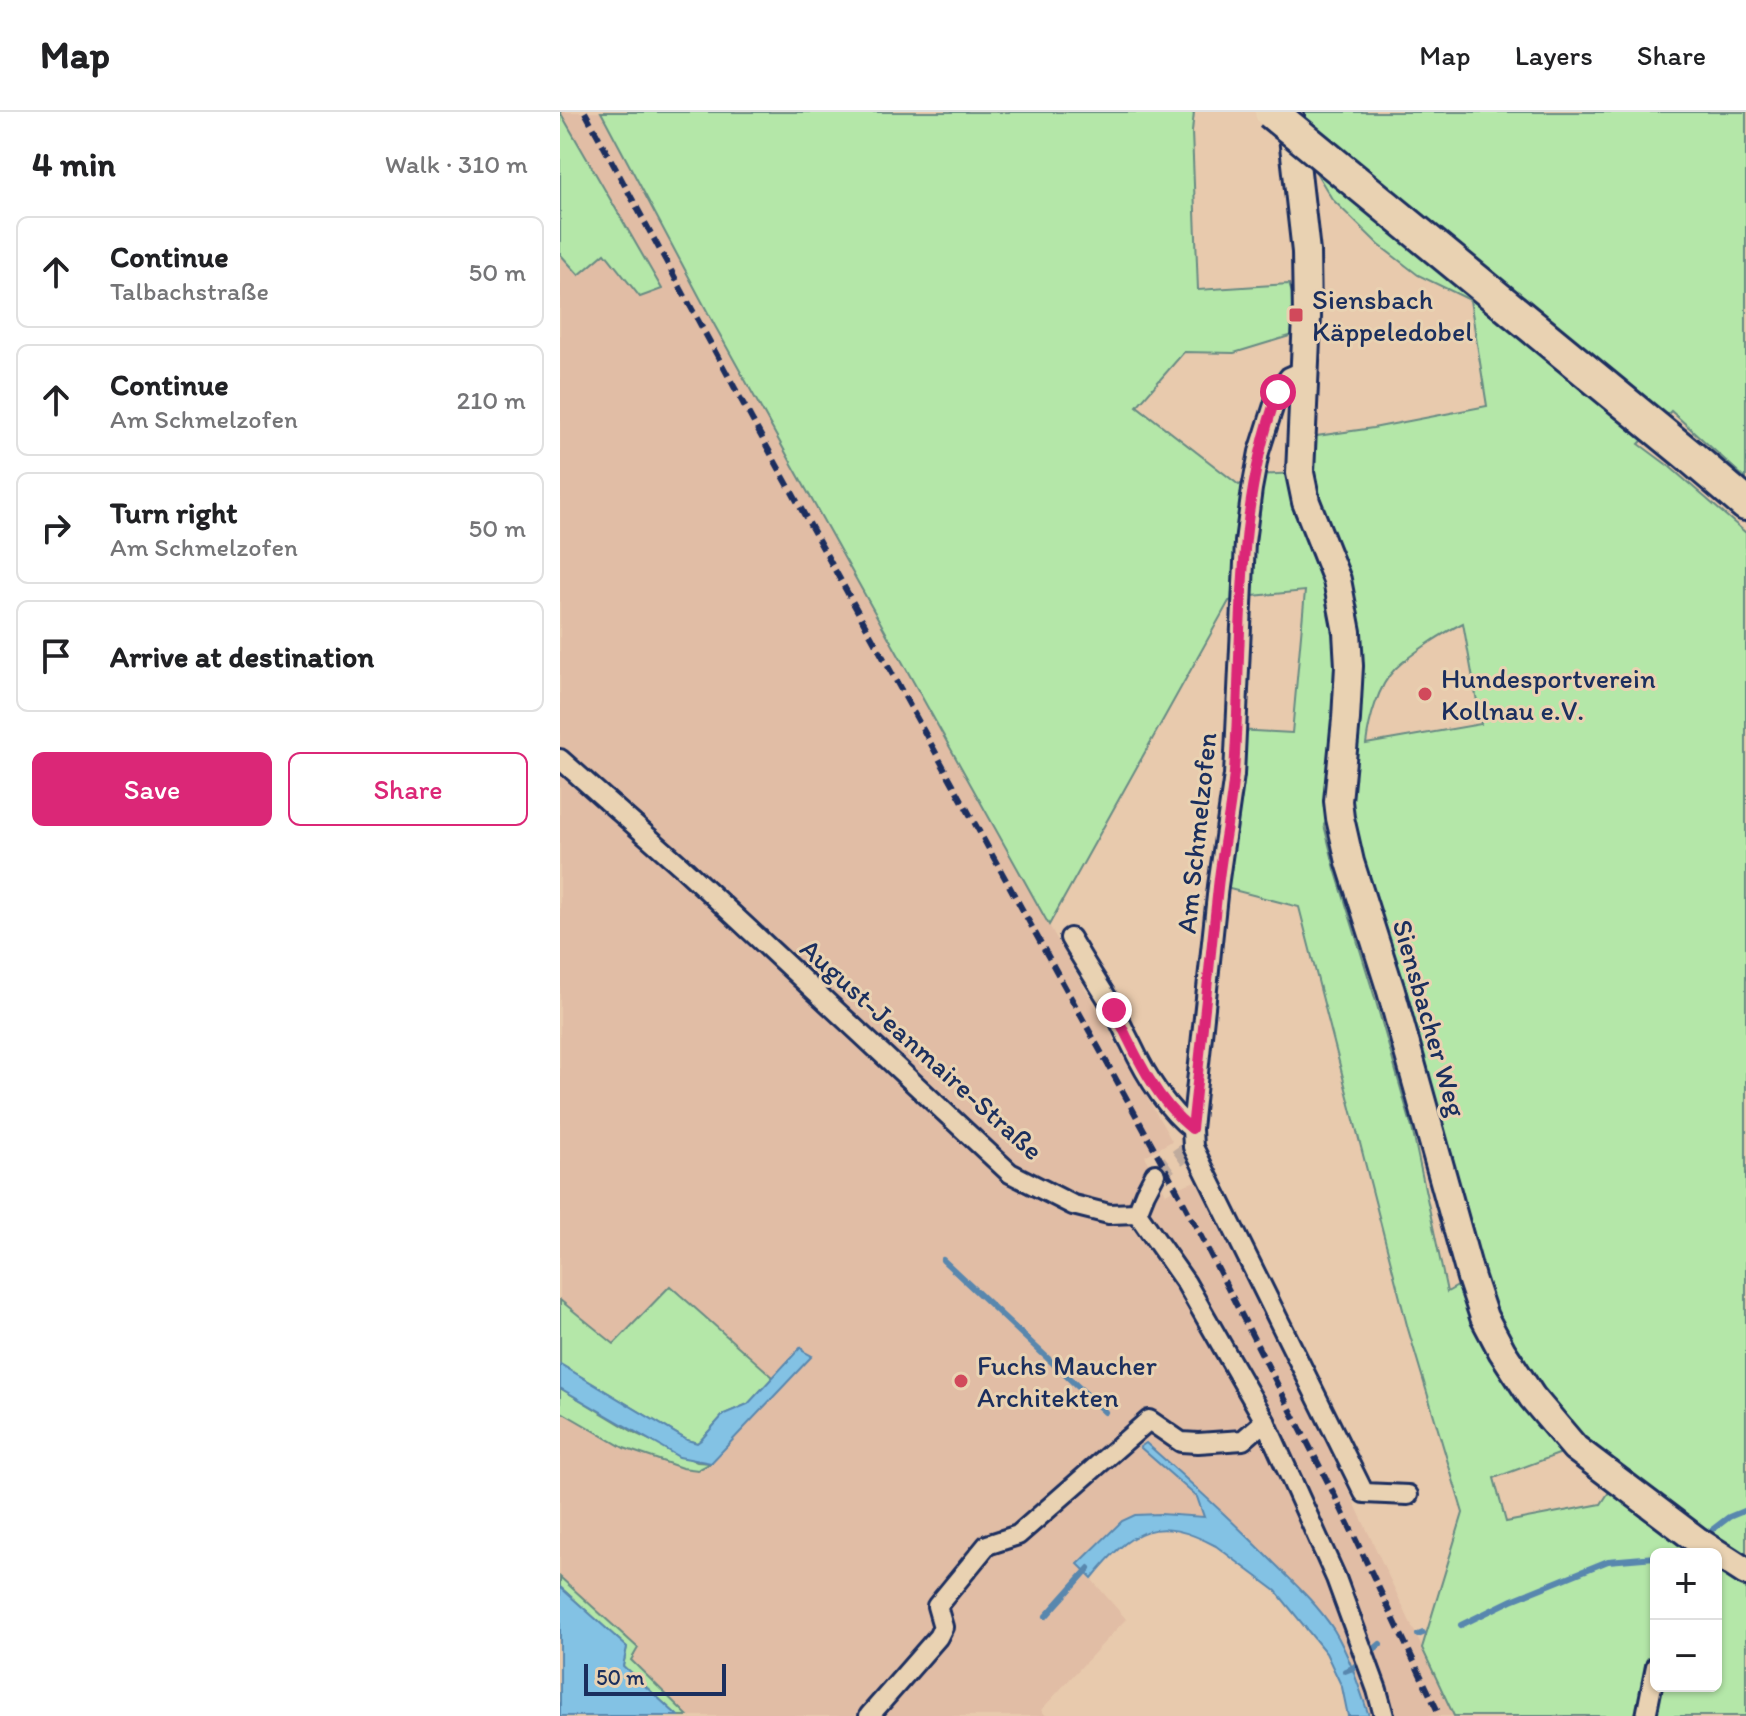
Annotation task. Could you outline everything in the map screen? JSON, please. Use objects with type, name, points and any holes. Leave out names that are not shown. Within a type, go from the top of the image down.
[{"type":"highway","points":[[1271,112],[1746,504]]},
{"type":"street","name":"Siensbacher Weg","points":[[1289,112],[1306,252],[1307,317],[1300,473],[1306,502],[1337,580],[1347,632],[1349,666],[1338,801],[1340,818],[1350,862],[1391,991],[1471,1278],[1484,1317],[1502,1351],[1532,1397],[1575,1448],[1696,1547],[1746,1572]]},
{"type":"street","name":"Am Schmelzofen","points":[[1305,370],[1289,377],[1278,392],[1259,452],[1252,489],[1245,542],[1234,775],[1218,886],[1192,1129],[1193,1147],[1364,1493],[1408,1495]]},
{"type":"street","name":"August-Jeanmaire-Straße","points":[[560,759],[682,867],[1010,1173],[1073,1205],[1109,1214],[1137,1213]]},
{"type":"street","name":"Am Schmelzofen","points":[[1070,938],[1114,1010],[1158,1092],[1179,1119],[1192,1129]]},
{"type":"street","points":[[1155,1174],[1137,1213],[1186,1283],[1265,1421],[1336,1578],[1384,1716]]},
{"type":"street","points":[[869,1716],[938,1637],[943,1627],[937,1606],[987,1545],[1018,1535],[1149,1420],[1181,1442],[1198,1443],[1243,1440],[1265,1421]]},
{"type":"street","points":[[1646,1716],[1651,1692]]},
{"type":"shaded area","points":[[560,112],[601,112],[782,446],[933,708],[1049,925],[1172,1141],[1145,1156],[1166,1194],[1196,1181],[1309,1406],[1454,1716],[1369,1716],[1344,1648],[1313,1602],[1204,1494],[1146,1443],[1140,1447],[1197,1497],[1204,1517],[1135,1515],[1078,1564],[1126,1619],[1041,1710],[1046,1716],[688,1716],[631,1660],[638,1648],[560,1577],[560,1411],[624,1448],[682,1468],[698,1470],[712,1463],[803,1351],[800,1347],[773,1377],[671,1287],[614,1345],[560,1300],[560,254],[579,274],[605,252],[640,297],[662,289]]},
{"type":"green space","points":[[560,112],[662,289],[640,297],[605,253],[579,275],[560,254]]},
{"type":"green space","points":[[601,112],[1194,112],[1192,132],[1198,290],[1289,284],[1294,299],[1293,335],[1234,353],[1184,352],[1137,406],[1239,485],[1255,475],[1300,473],[1303,438],[1487,406],[1470,300],[1418,275],[1379,245],[1332,199],[1314,169],[1303,112],[1746,112],[1746,479],[1671,411],[1639,444],[1746,533],[1746,1716],[1454,1716],[1422,1648],[1463,1513],[1408,1329],[1299,907],[1218,886],[1236,730],[1292,733],[1305,591],[1229,601],[1049,925],[715,326]],"holes":[[[1463,623],[1481,724],[1366,744],[1375,704],[1389,676],[1410,656]],[[1338,801],[1350,862],[1470,1279],[1447,1292],[1412,1128],[1324,825]],[[1575,1448],[1617,1480],[1601,1504],[1506,1522],[1494,1478]]]},
{"type":"green space","points":[[670,1286],[773,1377],[748,1404],[724,1414],[697,1443],[560,1364],[560,1300],[614,1344]]},
{"type":"green space","points":[[560,1388],[637,1434],[697,1462],[711,1463],[698,1470],[682,1468],[624,1448],[560,1411]]},
{"type":"green space","points":[[560,1577],[638,1648],[631,1660],[688,1716],[678,1716],[623,1666],[627,1647],[560,1587]]},
{"type":"water","points":[[801,1347],[812,1356],[711,1463],[679,1457],[560,1388],[560,1364],[697,1443],[724,1414],[748,1404]]},
{"type":"water","points":[[1146,1443],[1241,1531],[1320,1611],[1345,1651],[1369,1716],[1348,1716],[1342,1687],[1326,1653],[1276,1591],[1216,1546],[1195,1536],[1161,1529],[1133,1538],[1092,1578],[1078,1564],[1122,1521],[1135,1515],[1204,1517],[1197,1497],[1140,1447]]},
{"type":"water","points":[[560,1587],[627,1647],[623,1666],[678,1716],[560,1716]]},
{"type":"waterway","points":[[943,1260],[1105,1412]]},
{"type":"waterway","points":[[1712,1530],[1729,1517],[1746,1510]]},
{"type":"waterway","points":[[1461,1625],[1512,1600],[1608,1561],[1650,1557]]},
{"type":"waterway","points":[[1046,1616],[1089,1568]]},
{"type":"waterway","points":[[1418,1635],[1423,1633]]},
{"type":"waterway","points":[[1345,1671],[1353,1668],[1380,1644]]},
{"type":"tunnel","points":[[1155,1174],[1193,1147]]},
{"type":"railway","points":[[585,112],[1176,1188],[1333,1492],[1440,1716]]},
{"type":"place","name":"Siensbach Käppeledobel","points":[[1296,315]]},
{"type":"place","name":"Hundesportverein Kollnau e.V.","points":[[1425,694]]},
{"type":"place","name":"Fuchs Maucher Architekten","points":[[961,1381]]},
{"type":"route","points":[[1114,1010],[1158,1092],[1179,1119],[1192,1129],[1218,886],[1234,775],[1245,542],[1259,452],[1278,392]]}]
